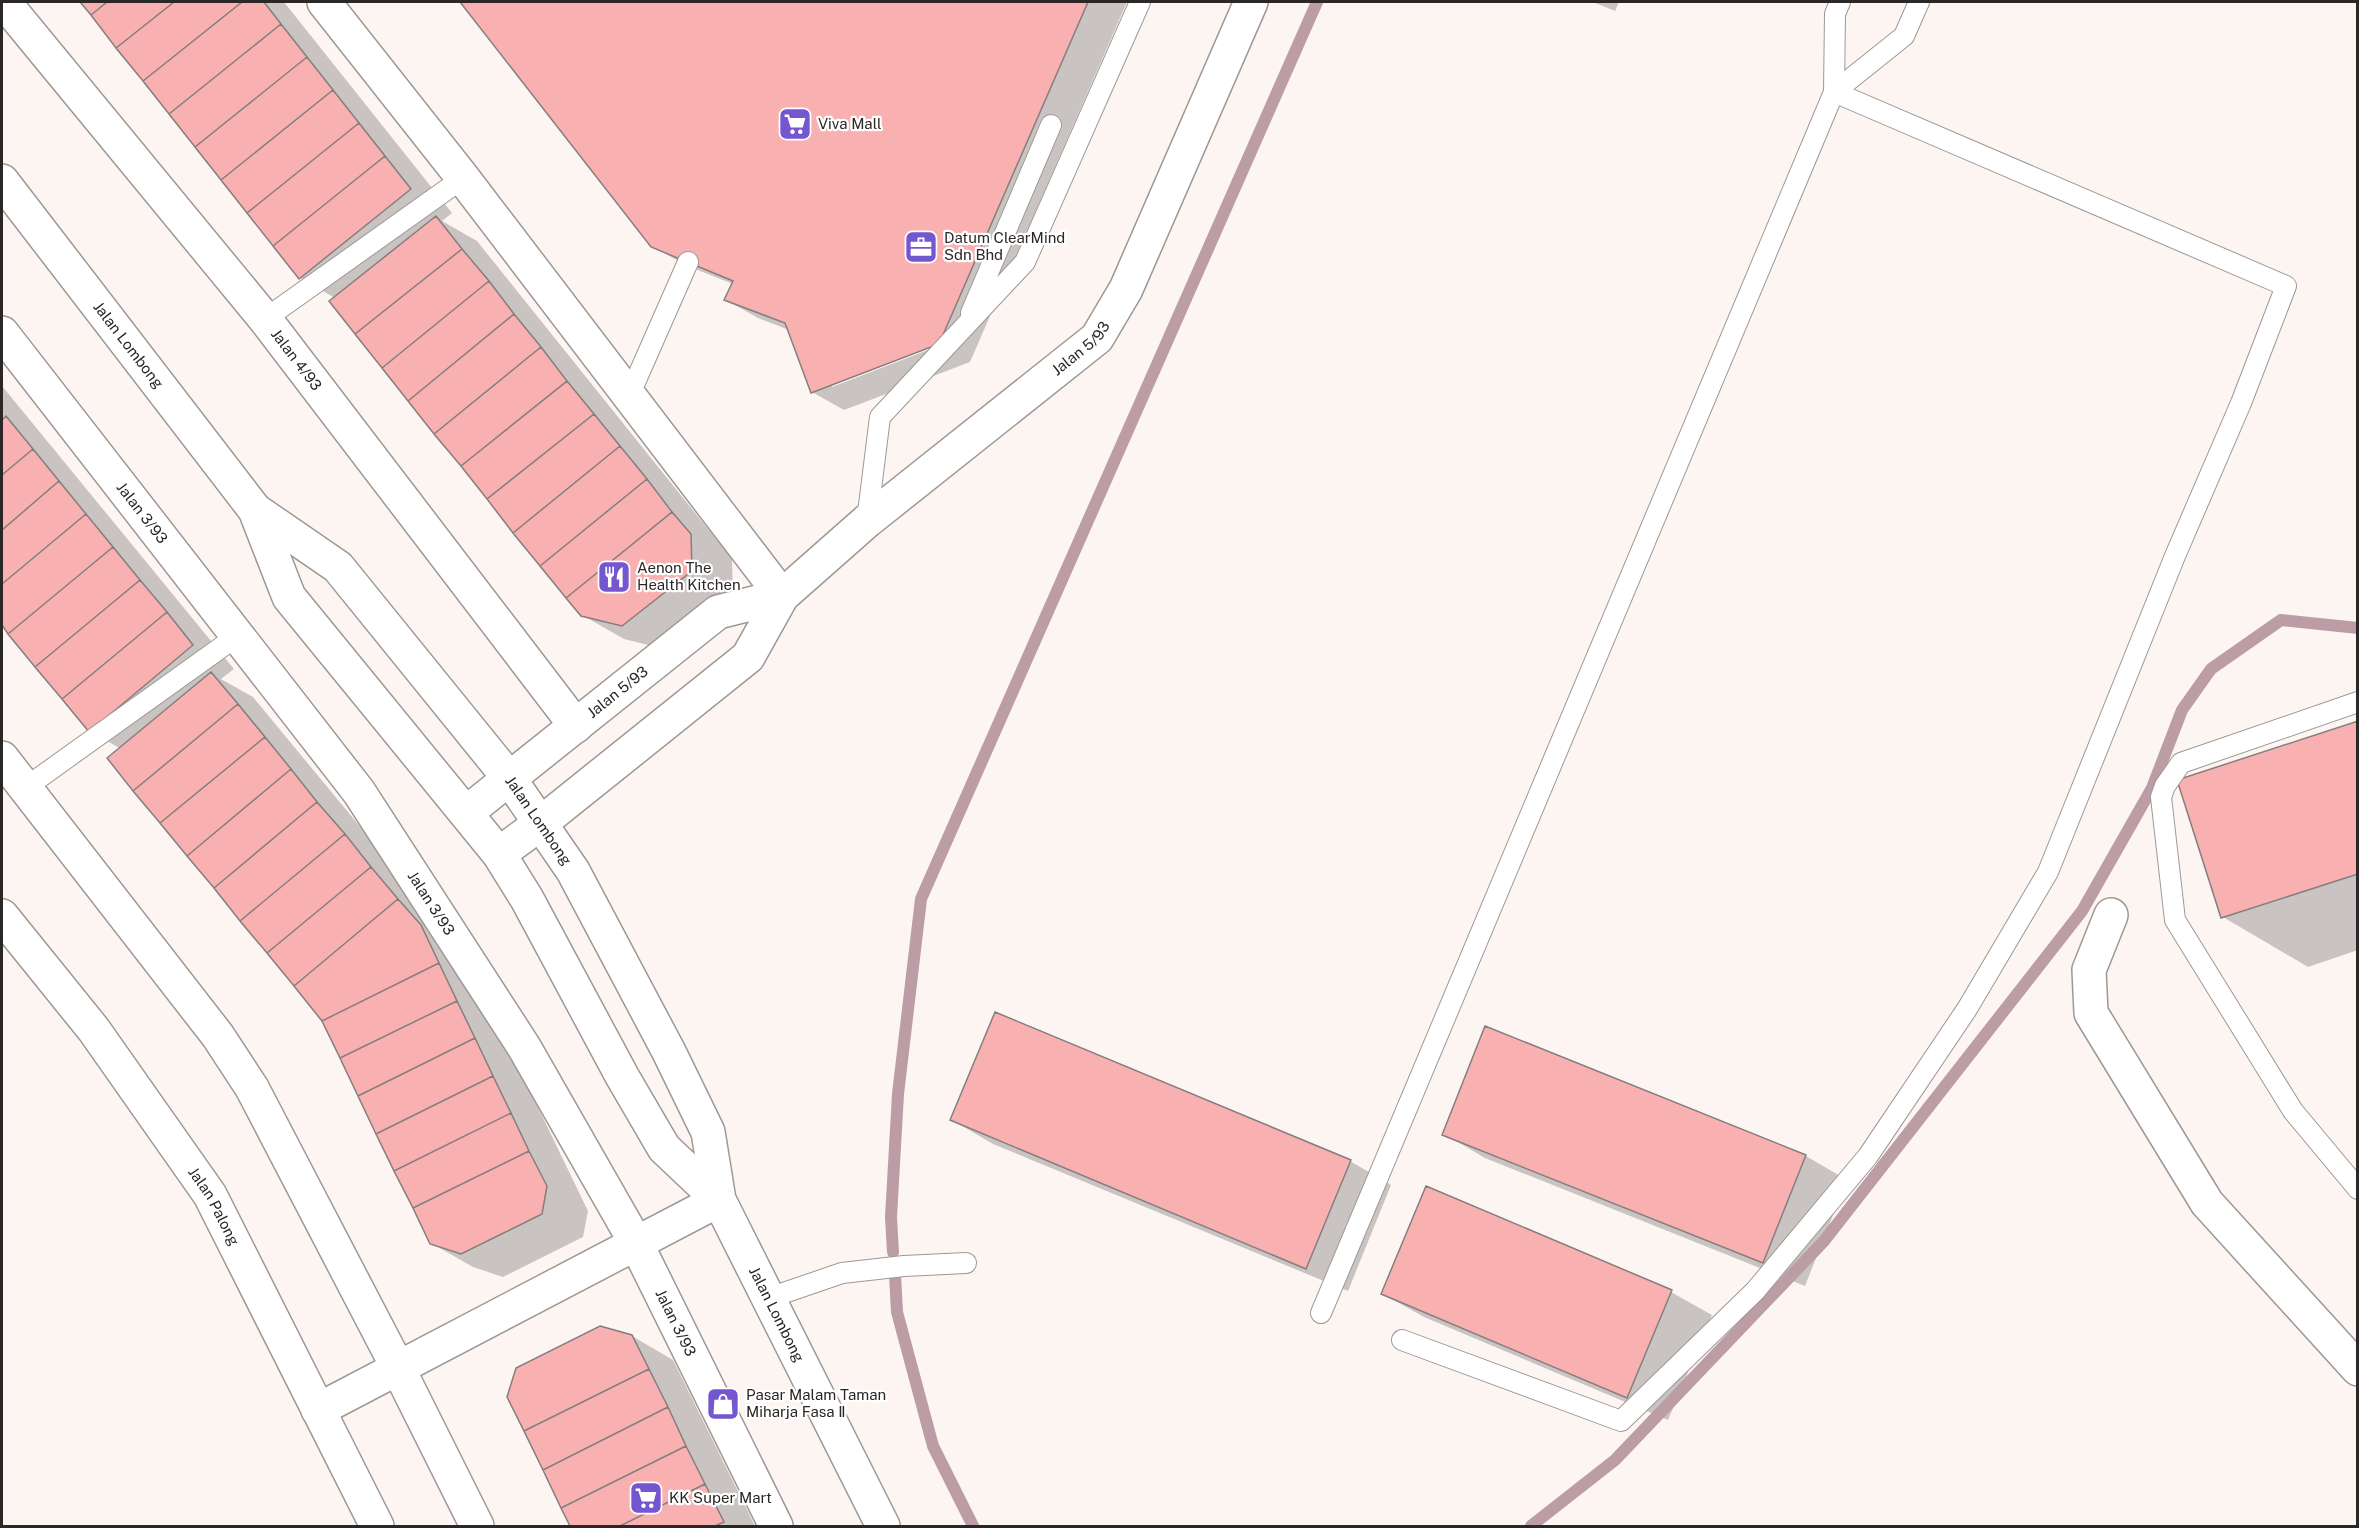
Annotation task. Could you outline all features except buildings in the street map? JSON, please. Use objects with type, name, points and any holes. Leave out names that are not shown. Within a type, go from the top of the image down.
[{"type":"street","name":"Jalan 4/93","points":[[4,2],[265,319],[576,726]]},
{"type":"street","points":[[324,2],[463,178],[782,596]]},
{"type":"street","name":"Jalan 5/93","points":[[499,854],[748,657],[782,596],[867,521],[1097,338],[1126,289],[1251,2]]},
{"type":"street","name":"Jalan Lombong","points":[[2,181],[255,510],[289,597],[499,854],[527,899],[664,1148],[718,1200],[883,1527]]},
{"type":"street","name":"Jalan 3/93","points":[[2,333],[366,802],[524,1047],[636,1243],[776,1527]]},
{"type":"street","name":"Jalan Lombong","points":[[255,510],[338,567],[509,778],[541,823],[573,871],[669,1052],[708,1132],[718,1200]]},
{"type":"street","name":"Jalan 5/93","points":[[466,813],[718,612],[782,596]]},
{"type":"street","points":[[2,758],[218,1036],[252,1088],[398,1368],[477,1527]]},
{"type":"street","points":[[2111,915],[2089,970],[2091,1014],[2207,1203],[2358,1369]]},
{"type":"street","name":"Jalan Palong","points":[[2,916],[94,1030],[210,1195],[377,1527]]},
{"type":"street","points":[[318,1410],[718,1200]]},
{"type":"lane","points":[[867,521],[880,417],[1025,262],[1140,2]]},
{"type":"lane","points":[[1321,1313],[1834,92],[1835,14],[1840,2]]},
{"type":"lane","points":[[1834,92],[1904,36],[1919,2]]},
{"type":"lane","points":[[1402,1340],[1620,1421],[1755,1291],[1861,1165],[1967,1009],[2048,872],[2175,556],[2241,403],[2286,285],[1834,92]]},
{"type":"lane","points":[[965,327],[1051,125]]},
{"type":"lane","points":[[265,319],[463,178]]},
{"type":"lane","points":[[629,396],[688,262]]},
{"type":"lane","points":[[25,788],[237,636]]},
{"type":"lane","points":[[2358,702],[2181,763],[2165,786],[2161,797],[2175,920],[2293,1111],[2358,1189]]},
{"type":"lane","points":[[769,1298],[842,1273],[904,1266],[966,1263]]},
{"type":"waterway","points":[[893,1252],[891,1217],[898,1094],[921,899],[1317,2]]},
{"type":"waterway","points":[[1531,1526],[1615,1460],[1824,1241],[2082,911],[2152,788],[2182,710],[2211,669],[2281,620],[2358,628]]},
{"type":"waterway","points":[[895,1275],[897,1312],[933,1446],[973,1526]]},
{"type":"place","name":"Viva Mall","points":[[795,124]]},
{"type":"place","name":"Datum ClearMind Sdn Bhd","points":[[921,247]]},
{"type":"place","name":"Aenon The Health Kitchen","points":[[614,577]]},
{"type":"place","name":"Pasar Malam Taman Miharja Fasa Ⅱ","points":[[723,1404]]},
{"type":"place","name":"KK Super Mart","points":[[646,1498]]}]
